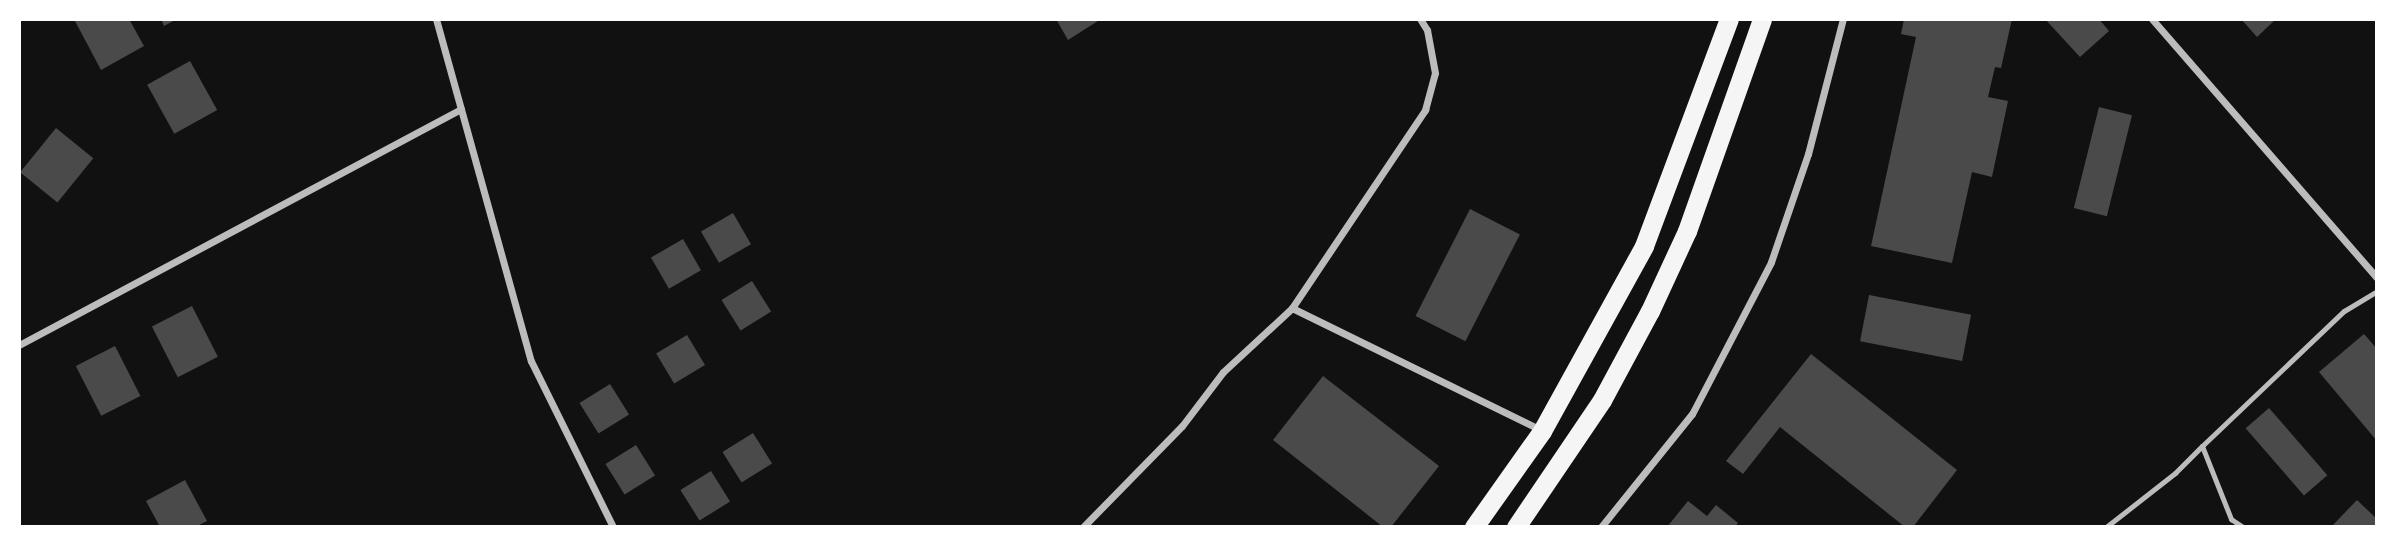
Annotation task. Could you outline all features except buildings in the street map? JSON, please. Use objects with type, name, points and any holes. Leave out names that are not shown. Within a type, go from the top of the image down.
[{"type":"highway","points":[[1474,527],[1542,431],[1644,246],[1730,19]]},
{"type":"highway","points":[[1516,527],[1602,400],[1650,311],[1687,230],[1762,19]]},
{"type":"street","points":[[436,19],[531,361],[613,527]]},
{"type":"street","points":[[1083,527],[1182,426],[1223,372],[1292,308],[1425,110],[1436,73],[1427,30],[1420,19]]},
{"type":"street","points":[[1601,527],[1692,414],[1771,262],[1808,154],[1843,19]]},
{"type":"street","points":[[2152,19],[2377,278]]},
{"type":"street","points":[[19,345],[461,108]]},
{"type":"street","points":[[1292,308],[1542,431]]},
{"type":"lane","points":[[2106,527],[2175,473],[2344,311],[2377,291]]},
{"type":"lane","points":[[2202,446],[2231,519],[2231,527]]},
{"type":"lane","points":[[2231,519],[2244,527]]}]
